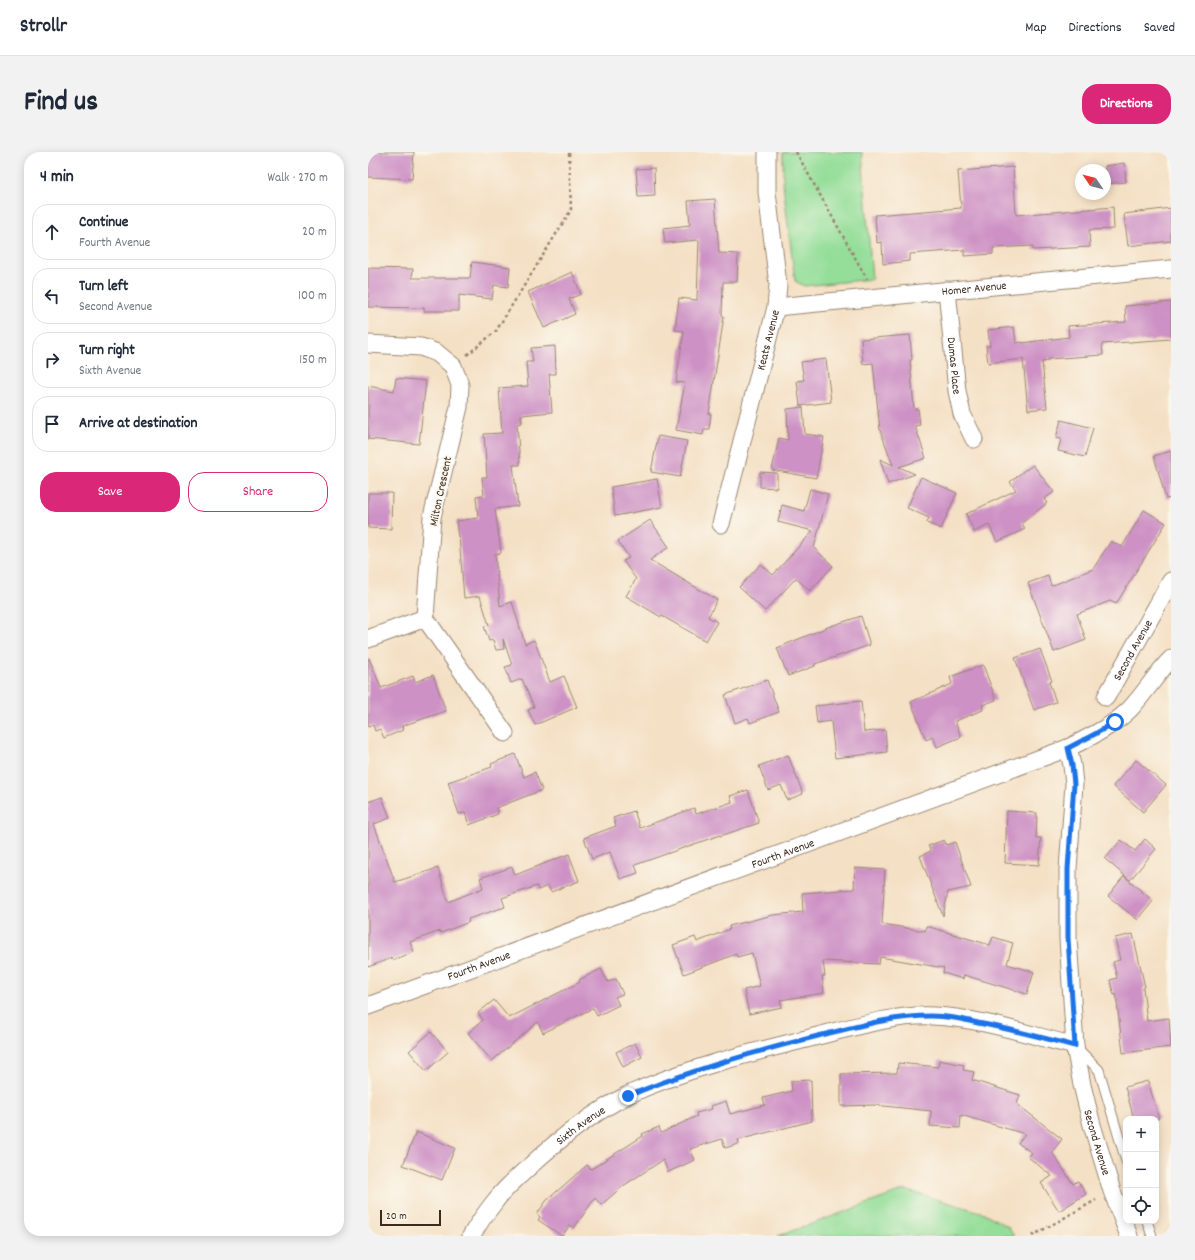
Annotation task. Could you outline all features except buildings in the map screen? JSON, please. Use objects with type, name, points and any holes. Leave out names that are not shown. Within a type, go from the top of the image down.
[{"type":"street","name":"Keats Avenue","points":[[721,524],[776,306],[778,285],[767,192],[767,152]]},
{"type":"street","name":"Homer Avenue","points":[[776,306],[880,298],[947,290],[1171,269]]},
{"type":"street","name":"Dumas Place","points":[[947,290],[957,391],[962,414],[974,439]]},
{"type":"street","points":[[368,344],[420,347],[437,353],[453,366]]},
{"type":"street","name":"Milton Crescent","points":[[425,618],[432,517],[459,407],[460,385],[453,366]]},
{"type":"street","name":"Second Avenue","points":[[1106,697],[1171,581]]},
{"type":"street","points":[[368,639],[425,618],[505,733]]},
{"type":"street","name":"Fourth Avenue","points":[[368,1006],[1068,748],[1095,734],[1120,718],[1130,709],[1160,670],[1171,659]]},
{"type":"street","name":"Second Avenue","points":[[1068,748],[1074,784],[1068,869],[1068,938],[1075,1046],[1082,1085],[1092,1126],[1112,1191],[1129,1236]]},
{"type":"street","name":"Sixth Avenue","points":[[470,1236],[496,1199],[559,1139],[595,1115],[628,1096],[666,1080],[718,1063],[859,1026],[899,1018],[932,1016],[959,1019],[994,1026],[1075,1046]]},
{"type":"lane","name":"Second Avenue","points":[[1075,1046],[1099,1070],[1123,1152]]},
{"type":"lane","points":[[1148,1224],[1152,1236]]},
{"type":"path","points":[[453,366],[496,331],[571,210],[569,152]]},
{"type":"path","points":[[796,152],[864,274],[880,298]]},
{"type":"path","points":[[1032,1236],[1112,1191]]},
{"type":"green space","points":[[783,152],[862,152],[872,279],[804,286],[795,281],[783,184]]},
{"type":"green space","points":[[905,1190],[984,1213],[1008,1227],[1014,1236],[778,1236]]},
{"type":"route","points":[[628,1096],[666,1080],[718,1063],[859,1026],[899,1018],[932,1016],[959,1019],[1075,1046],[1068,938],[1068,869],[1074,784],[1068,748],[1115,722]]}]
